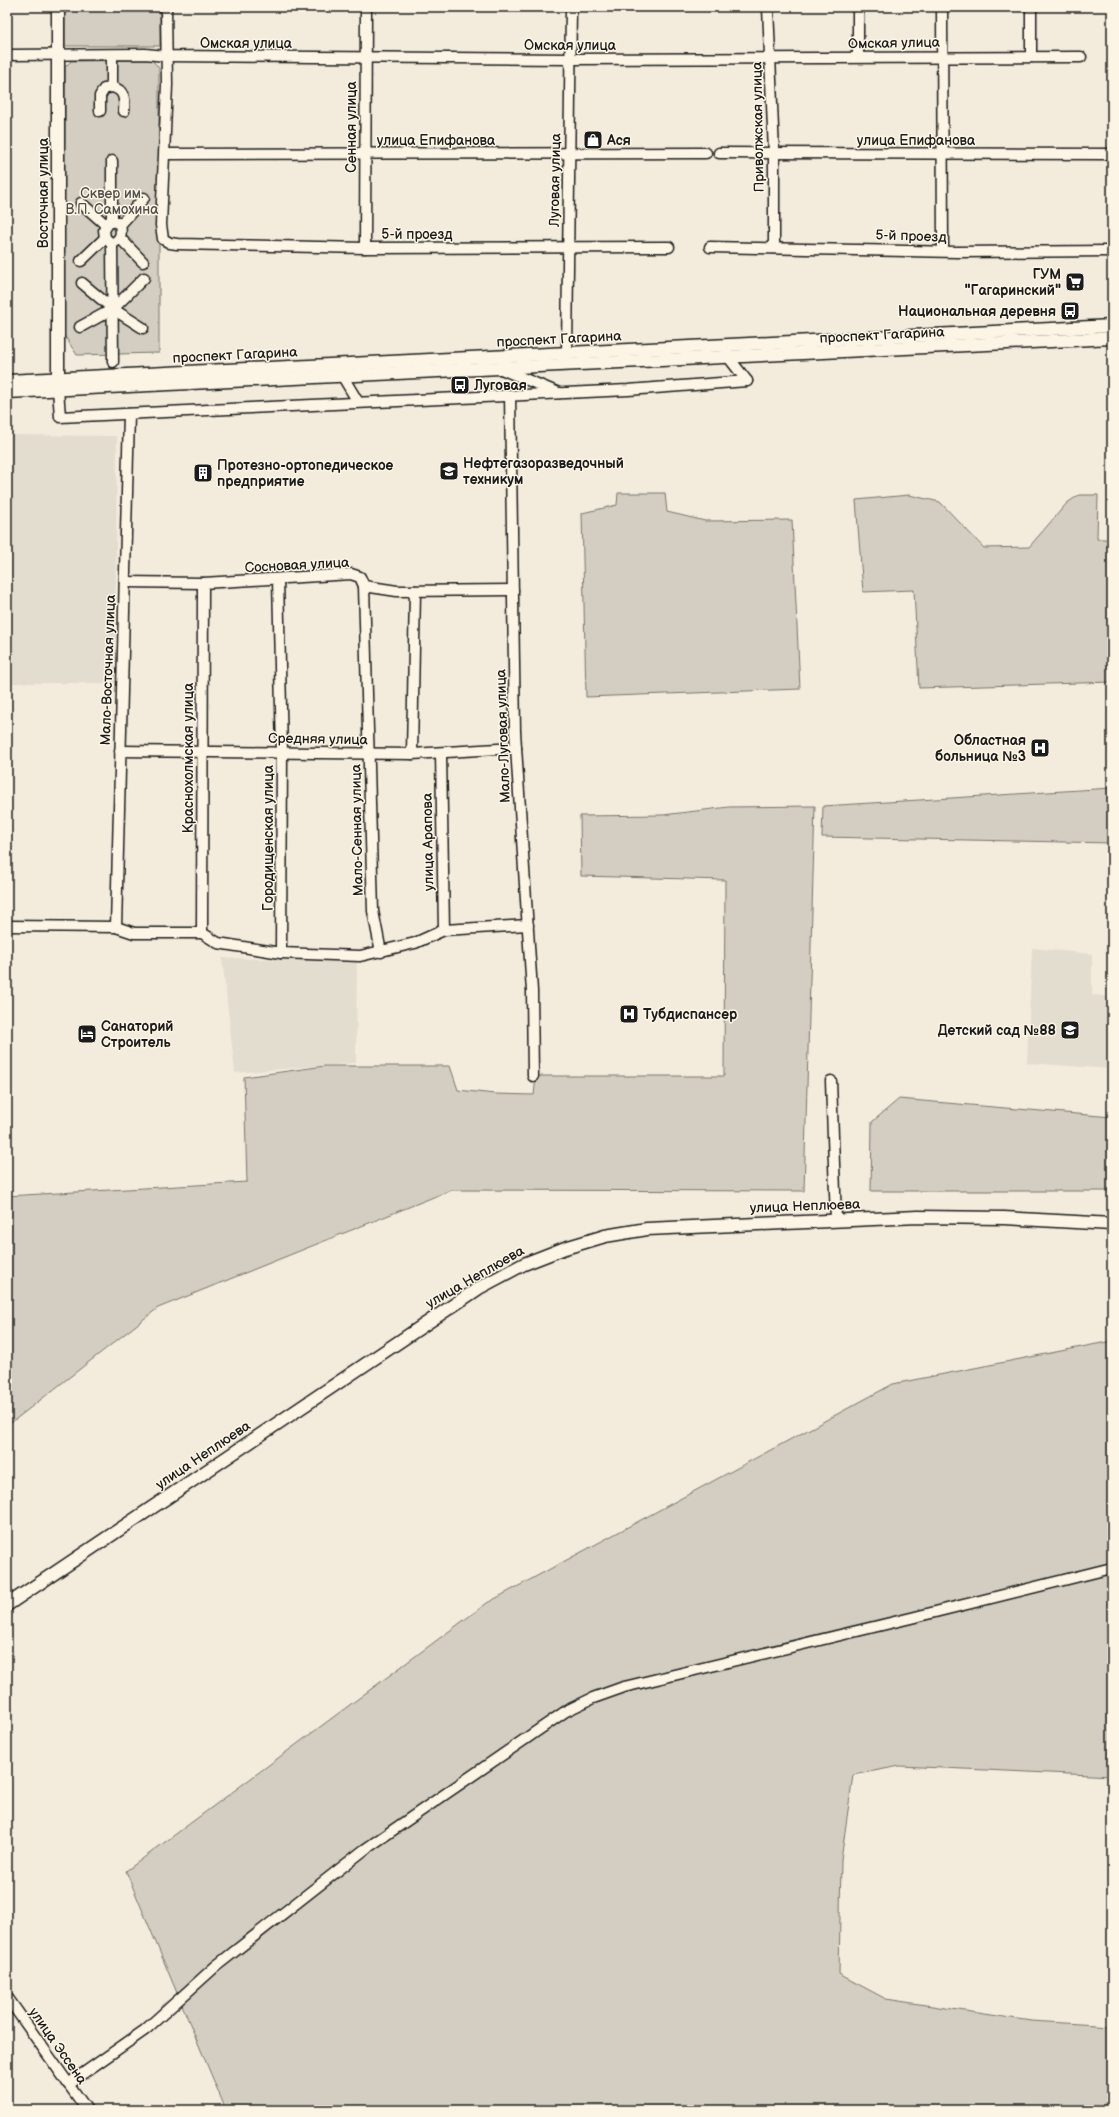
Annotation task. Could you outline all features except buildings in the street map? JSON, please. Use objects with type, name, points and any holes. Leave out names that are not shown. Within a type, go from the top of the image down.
[{"type":"main road","name":"Восточная улица","points":[[58,7],[58,384]]},
{"type":"main road","name":"проспект Гагарина","points":[[7,392],[58,384],[567,353],[1112,326]]},
{"type":"main road","name":"проспект Гагарина","points":[[7,381],[58,384],[343,377],[1112,338]]},
{"type":"main road","name":"улица Неплюева","points":[[7,1605],[480,1288],[524,1264],[585,1241],[647,1229],[836,1220],[965,1218],[1112,1224]]},
{"type":"street","points":[[165,154],[166,7]]},
{"type":"street","name":"Сенная улица","points":[[365,248],[366,7]]},
{"type":"street","name":"Луговая улица","points":[[567,353],[571,7]]},
{"type":"street","name":"Приволжская улица","points":[[768,7],[774,153],[774,248]]},
{"type":"street","points":[[858,7],[858,58]]},
{"type":"street","points":[[942,7],[944,155],[943,250]]},
{"type":"street","points":[[1031,7],[1032,57]]},
{"type":"street","name":"Омская улица","points":[[7,55],[145,54],[166,56],[570,59],[1081,57]]},
{"type":"street","points":[[112,57],[112,87]]},
{"type":"street","points":[[100,111],[100,96],[104,89],[112,87],[118,88],[122,93],[125,100],[124,111]]},
{"type":"street","name":"улица Епифанова","points":[[719,153],[944,155],[1112,154]]},
{"type":"street","name":"улица Епифанова","points":[[165,154],[706,154]]},
{"type":"street","name":"5-й проезд","points":[[165,154],[162,225],[163,239],[177,244],[365,248],[668,247]]},
{"type":"street","points":[[112,161],[113,362]]},
{"type":"street","points":[[113,224],[144,198]]},
{"type":"street","points":[[81,203],[113,224],[122,232],[82,261]]},
{"type":"street","points":[[112,240],[144,262]]},
{"type":"street","name":"5-й проезд","points":[[710,247],[1112,251]]},
{"type":"street","points":[[80,327],[113,309],[144,278]]},
{"type":"street","points":[[82,283],[113,309],[144,328]]},
{"type":"street","points":[[58,384],[60,417],[656,388],[747,381],[729,358]]},
{"type":"street","points":[[501,369],[559,393]]},
{"type":"street","points":[[343,377],[358,402]]},
{"type":"street","name":"Мало-Луговая улица","points":[[510,395],[516,748],[532,991],[533,1076]]},
{"type":"street","name":"Мало-Восточная улица","points":[[116,927],[129,414]]},
{"type":"street","name":"Сосновая улица","points":[[125,582],[203,583],[351,574],[360,577],[364,586],[397,591],[513,590]]},
{"type":"street","name":"Городищенская улица","points":[[278,579],[282,752],[281,953]]},
{"type":"street","name":"Краснохолмская улица","points":[[202,933],[203,583]]},
{"type":"street","name":"Мало-Сенная улица","points":[[364,586],[373,911],[381,952]]},
{"type":"street","points":[[412,754],[415,591]]},
{"type":"street","name":"Средняя улица","points":[[120,751],[412,754],[516,748]]},
{"type":"street","name":"улица Арапова","points":[[441,753],[444,930]]},
{"type":"street","points":[[7,926],[116,927],[134,933],[202,933],[218,943],[281,953],[360,956],[417,943],[444,930],[528,925]]},
{"type":"street","points":[[831,1081],[836,1220]]},
{"type":"street","points":[[68,2084],[144,2030],[216,1966],[364,1850],[566,1711],[592,1698],[638,1683],[1112,1568]]},
{"type":"street","name":"улица Эссена","points":[[7,1997],[87,2110]]},
{"type":"shaded area","points":[[7,435],[117,436],[115,683],[7,683]]},
{"type":"shaded area","name":"Детский сад №88","points":[[1032,948],[1092,954],[1092,995],[1112,997],[1112,1069],[1027,1063]]},
{"type":"shaded area","points":[[222,958],[357,961],[356,1063],[235,1073]]},
{"type":"green space","points":[[65,7],[160,7],[160,46],[65,46]]},
{"type":"green space","name":"Сквер им. В.П. Самохина","points":[[152,60],[159,68],[159,353],[77,355],[64,335],[65,67],[71,61]]},
{"type":"green space","points":[[618,493],[665,493],[667,512],[705,521],[792,520],[800,689],[586,697],[582,513],[617,505]]},
{"type":"green space","points":[[909,495],[940,502],[984,548],[1029,547],[1067,503],[1079,495],[1098,495],[1097,539],[1112,539],[1112,682],[919,688],[914,590],[863,592],[856,500]]},
{"type":"green space","points":[[1112,788],[1112,843],[822,837],[823,806]]},
{"type":"green space","points":[[815,806],[804,1191],[451,1190],[158,1308],[7,1426],[7,1196],[247,1182],[244,1077],[325,1066],[450,1066],[458,1090],[495,1094],[534,1095],[536,1076],[724,1076],[725,880],[581,876],[580,816],[663,815],[729,807]]},
{"type":"green space","points":[[899,1099],[1112,1117],[1112,1191],[871,1191],[872,1122]]},
{"type":"green space","points":[[1112,1341],[1112,1776],[900,1766],[853,1775],[841,1860],[839,1974],[886,1999],[1031,2021],[1112,2026],[1112,2102],[1094,2110],[226,2110],[126,1871],[487,1603],[893,1384]]},
{"type":"place","name":"Ася","points":[[593,140]]},
{"type":"place","name":"ГУМ \"Гагаринский\"","points":[[1075,282]]},
{"type":"place","name":"Национальная деревня","points":[[1070,311]]},
{"type":"place","name":"Луговая","points":[[460,385]]},
{"type":"place","name":"Нефтегазоразведочный техникум","points":[[449,471]]},
{"type":"place","name":"Протезно-ортопедическое предприятие","points":[[203,473]]},
{"type":"place","name":"Областная больница №3","points":[[1040,748]]},
{"type":"place","name":"Тубдиспансер","points":[[629,1014]]},
{"type":"place","name":"Детский сад №88","points":[[1070,1030]]},
{"type":"place","name":"Санаторий Строитель","points":[[87,1034]]}]
